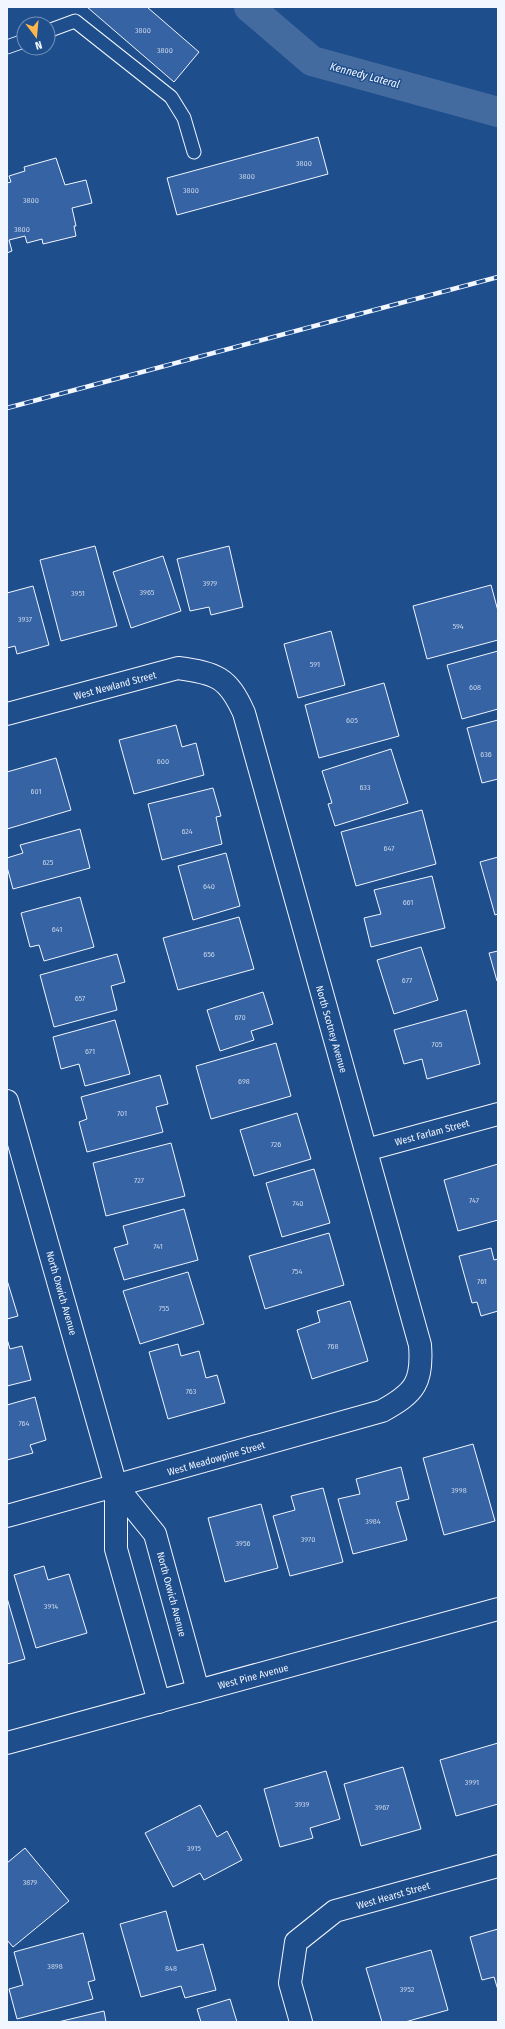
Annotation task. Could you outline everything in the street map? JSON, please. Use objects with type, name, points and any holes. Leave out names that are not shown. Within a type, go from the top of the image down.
[{"type":"street","name":"West Newland Street","points":[[7,714],[178,668],[202,671],[224,680]]},
{"type":"street","name":"North Scotney Avenue","points":[[224,680],[235,694],[244,713],[420,1345],[422,1364],[416,1384]]},
{"type":"street","name":"North Oxwich Avenue","points":[[7,1101],[116,1486],[116,1549],[159,1702]]},
{"type":"street","name":"West Farlam Street","points":[[366,1150],[498,1114]]},
{"type":"street","name":"West Meadowpine Street","points":[[7,1516],[382,1411],[402,1400],[416,1384]]},
{"type":"street","name":"North Oxwich Avenue","points":[[116,1486],[155,1534],[198,1691]]},
{"type":"street","name":"West Pine Avenue","points":[[7,1744],[498,1609]]},
{"type":"street","name":"West Hearst Street","points":[[301,2022],[290,1983],[296,1942],[335,1911],[498,1866]]},
{"type":"lane","points":[[56,28],[75,21],[171,97],[184,118],[194,152]]},
{"type":"building","points":[[87,7],[147,7],[199,52],[174,82]]},
{"type":"building","points":[[318,137],[328,174],[177,215],[167,178]]},
{"type":"building","points":[[56,158],[65,185],[86,180],[92,203],[72,208],[76,226],[74,226],[76,236],[43,244],[42,239],[27,243],[25,236],[9,240],[12,251],[7,253],[7,183],[11,182],[9,176],[25,171],[24,167]]},
{"type":"building","points":[[95,546],[117,626],[61,641],[40,560]]},
{"type":"building","points":[[229,546],[243,607],[211,615],[209,607],[190,611],[177,559]]},
{"type":"building","points":[[163,556],[181,611],[131,628],[113,572]]},
{"type":"building","points":[[491,585],[498,611],[498,640],[427,659],[413,606]]},
{"type":"building","points":[[33,586],[49,645],[17,654],[15,646],[7,648],[7,593]]},
{"type":"building","points":[[331,631],[345,685],[298,698],[284,644]]},
{"type":"building","points":[[498,651],[498,709],[462,719],[447,665]]},
{"type":"building","points":[[384,683],[399,736],[319,758],[305,705]]},
{"type":"building","points":[[498,720],[498,779],[482,783],[467,728]]},
{"type":"building","points":[[176,725],[182,747],[196,743],[204,775],[134,794],[119,740]]},
{"type":"building","points":[[391,749],[408,803],[335,826],[328,804],[332,803],[322,771]]},
{"type":"building","points":[[56,758],[71,810],[7,829],[7,772]]},
{"type":"building","points":[[213,788],[221,816],[216,817],[222,844],[162,860],[148,804]]},
{"type":"building","points":[[422,810],[436,864],[356,886],[341,832]]},
{"type":"building","points":[[80,829],[90,868],[13,889],[7,867],[7,858],[23,853],[20,845]]},
{"type":"building","points":[[226,853],[240,906],[193,920],[178,866]]},
{"type":"building","points":[[498,857],[498,914],[495,915],[480,862]]},
{"type":"building","points":[[432,876],[445,928],[371,947],[364,918],[381,914],[374,890]]},
{"type":"building","points":[[80,897],[94,947],[44,961],[39,945],[30,947],[21,913]]},
{"type":"building","points":[[239,917],[254,969],[178,990],[163,938]]},
{"type":"building","points":[[421,947],[438,1000],[394,1014],[377,960]]},
{"type":"building","points":[[498,951],[498,981],[497,981],[489,953]]},
{"type":"building","points":[[117,954],[125,982],[111,986],[117,1010],[54,1027],[40,975]]},
{"type":"building","points":[[263,992],[273,1024],[251,1031],[254,1040],[220,1051],[207,1010]]},
{"type":"building","points":[[466,1010],[480,1064],[427,1079],[422,1059],[404,1064],[394,1030]]},
{"type":"building","points":[[115,1020],[130,1074],[85,1086],[79,1064],[61,1069],[53,1037]]},
{"type":"building","points":[[276,1043],[291,1096],[211,1119],[196,1066]]},
{"type":"building","points":[[160,1075],[168,1104],[156,1107],[163,1132],[87,1152],[79,1122],[87,1119],[81,1097]]},
{"type":"building","points":[[297,1113],[311,1159],[254,1176],[240,1130]]},
{"type":"building","points":[[171,1143],[185,1196],[106,1216],[93,1163]]},
{"type":"building","points":[[498,1164],[498,1220],[458,1231],[444,1180]]},
{"type":"building","points":[[314,1169],[330,1223],[282,1237],[266,1183]]},
{"type":"building","points":[[184,1209],[198,1260],[124,1280],[114,1248],[128,1244],[123,1226]]},
{"type":"building","points":[[329,1233],[344,1285],[265,1309],[249,1256]]},
{"type":"building","points":[[491,1248],[494,1260],[498,1259],[498,1311],[481,1316],[477,1302],[472,1303],[459,1256]]},
{"type":"building","points":[[188,1272],[204,1324],[140,1344],[123,1291]]},
{"type":"building","points":[[7,1280],[18,1316],[7,1319]]},
{"type":"building","points":[[350,1301],[368,1361],[312,1379],[297,1330],[320,1322],[317,1311]]},
{"type":"building","points":[[7,1339],[10,1349],[22,1346],[31,1380],[7,1386]]},
{"type":"building","points":[[178,1344],[181,1356],[199,1351],[206,1378],[217,1375],[225,1403],[168,1419],[149,1352]]},
{"type":"building","points":[[35,1397],[46,1440],[30,1445],[33,1453],[7,1460],[7,1405]]},
{"type":"building","points":[[473,1444],[495,1521],[444,1535],[423,1458]]},
{"type":"building","points":[[401,1467],[409,1499],[396,1502],[407,1540],[353,1554],[338,1499],[360,1494],[356,1479]]},
{"type":"building","points":[[323,1488],[343,1562],[290,1576],[273,1516],[295,1510],[291,1496]]},
{"type":"building","points":[[261,1504],[278,1568],[225,1582],[208,1518]]},
{"type":"building","points":[[44,1566],[48,1580],[69,1574],[87,1633],[36,1648],[14,1575]]},
{"type":"building","points":[[7,1598],[25,1659],[7,1664]]},
{"type":"building","points":[[498,1743],[498,1804],[456,1816],[440,1760]]},
{"type":"building","points":[[403,1767],[421,1829],[361,1846],[344,1784]]},
{"type":"building","points":[[326,1771],[340,1819],[310,1828],[313,1838],[280,1847],[264,1789]]},
{"type":"building","points":[[200,1805],[217,1837],[227,1831],[242,1860],[204,1880],[200,1873],[173,1887],[145,1833]]},
{"type":"building","points":[[25,1848],[69,1901],[13,1947],[7,1940],[7,1863]]},
{"type":"building","points":[[166,1911],[177,1951],[203,1944],[216,1990],[185,1998],[181,1986],[141,1997],[120,1924]]},
{"type":"building","points":[[498,1929],[498,1990],[494,1977],[482,1980],[470,1937]]},
{"type":"building","points":[[83,1933],[95,1980],[88,1982],[93,1999],[17,2019],[9,1989],[23,1985],[14,1952]]},
{"type":"building","points":[[431,1950],[448,2010],[405,2022],[382,2022],[366,1968]]},
{"type":"building","points":[[230,1999],[237,2022],[201,2022],[197,2009]]},
{"type":"building","points":[[104,2011],[106,2022],[58,2022]]},
{"type":"waterway","name":"Kennedy Lateral","points":[[249,7],[312,61],[498,112]]},
{"type":"railway","points":[[7,408],[498,277]]}]
